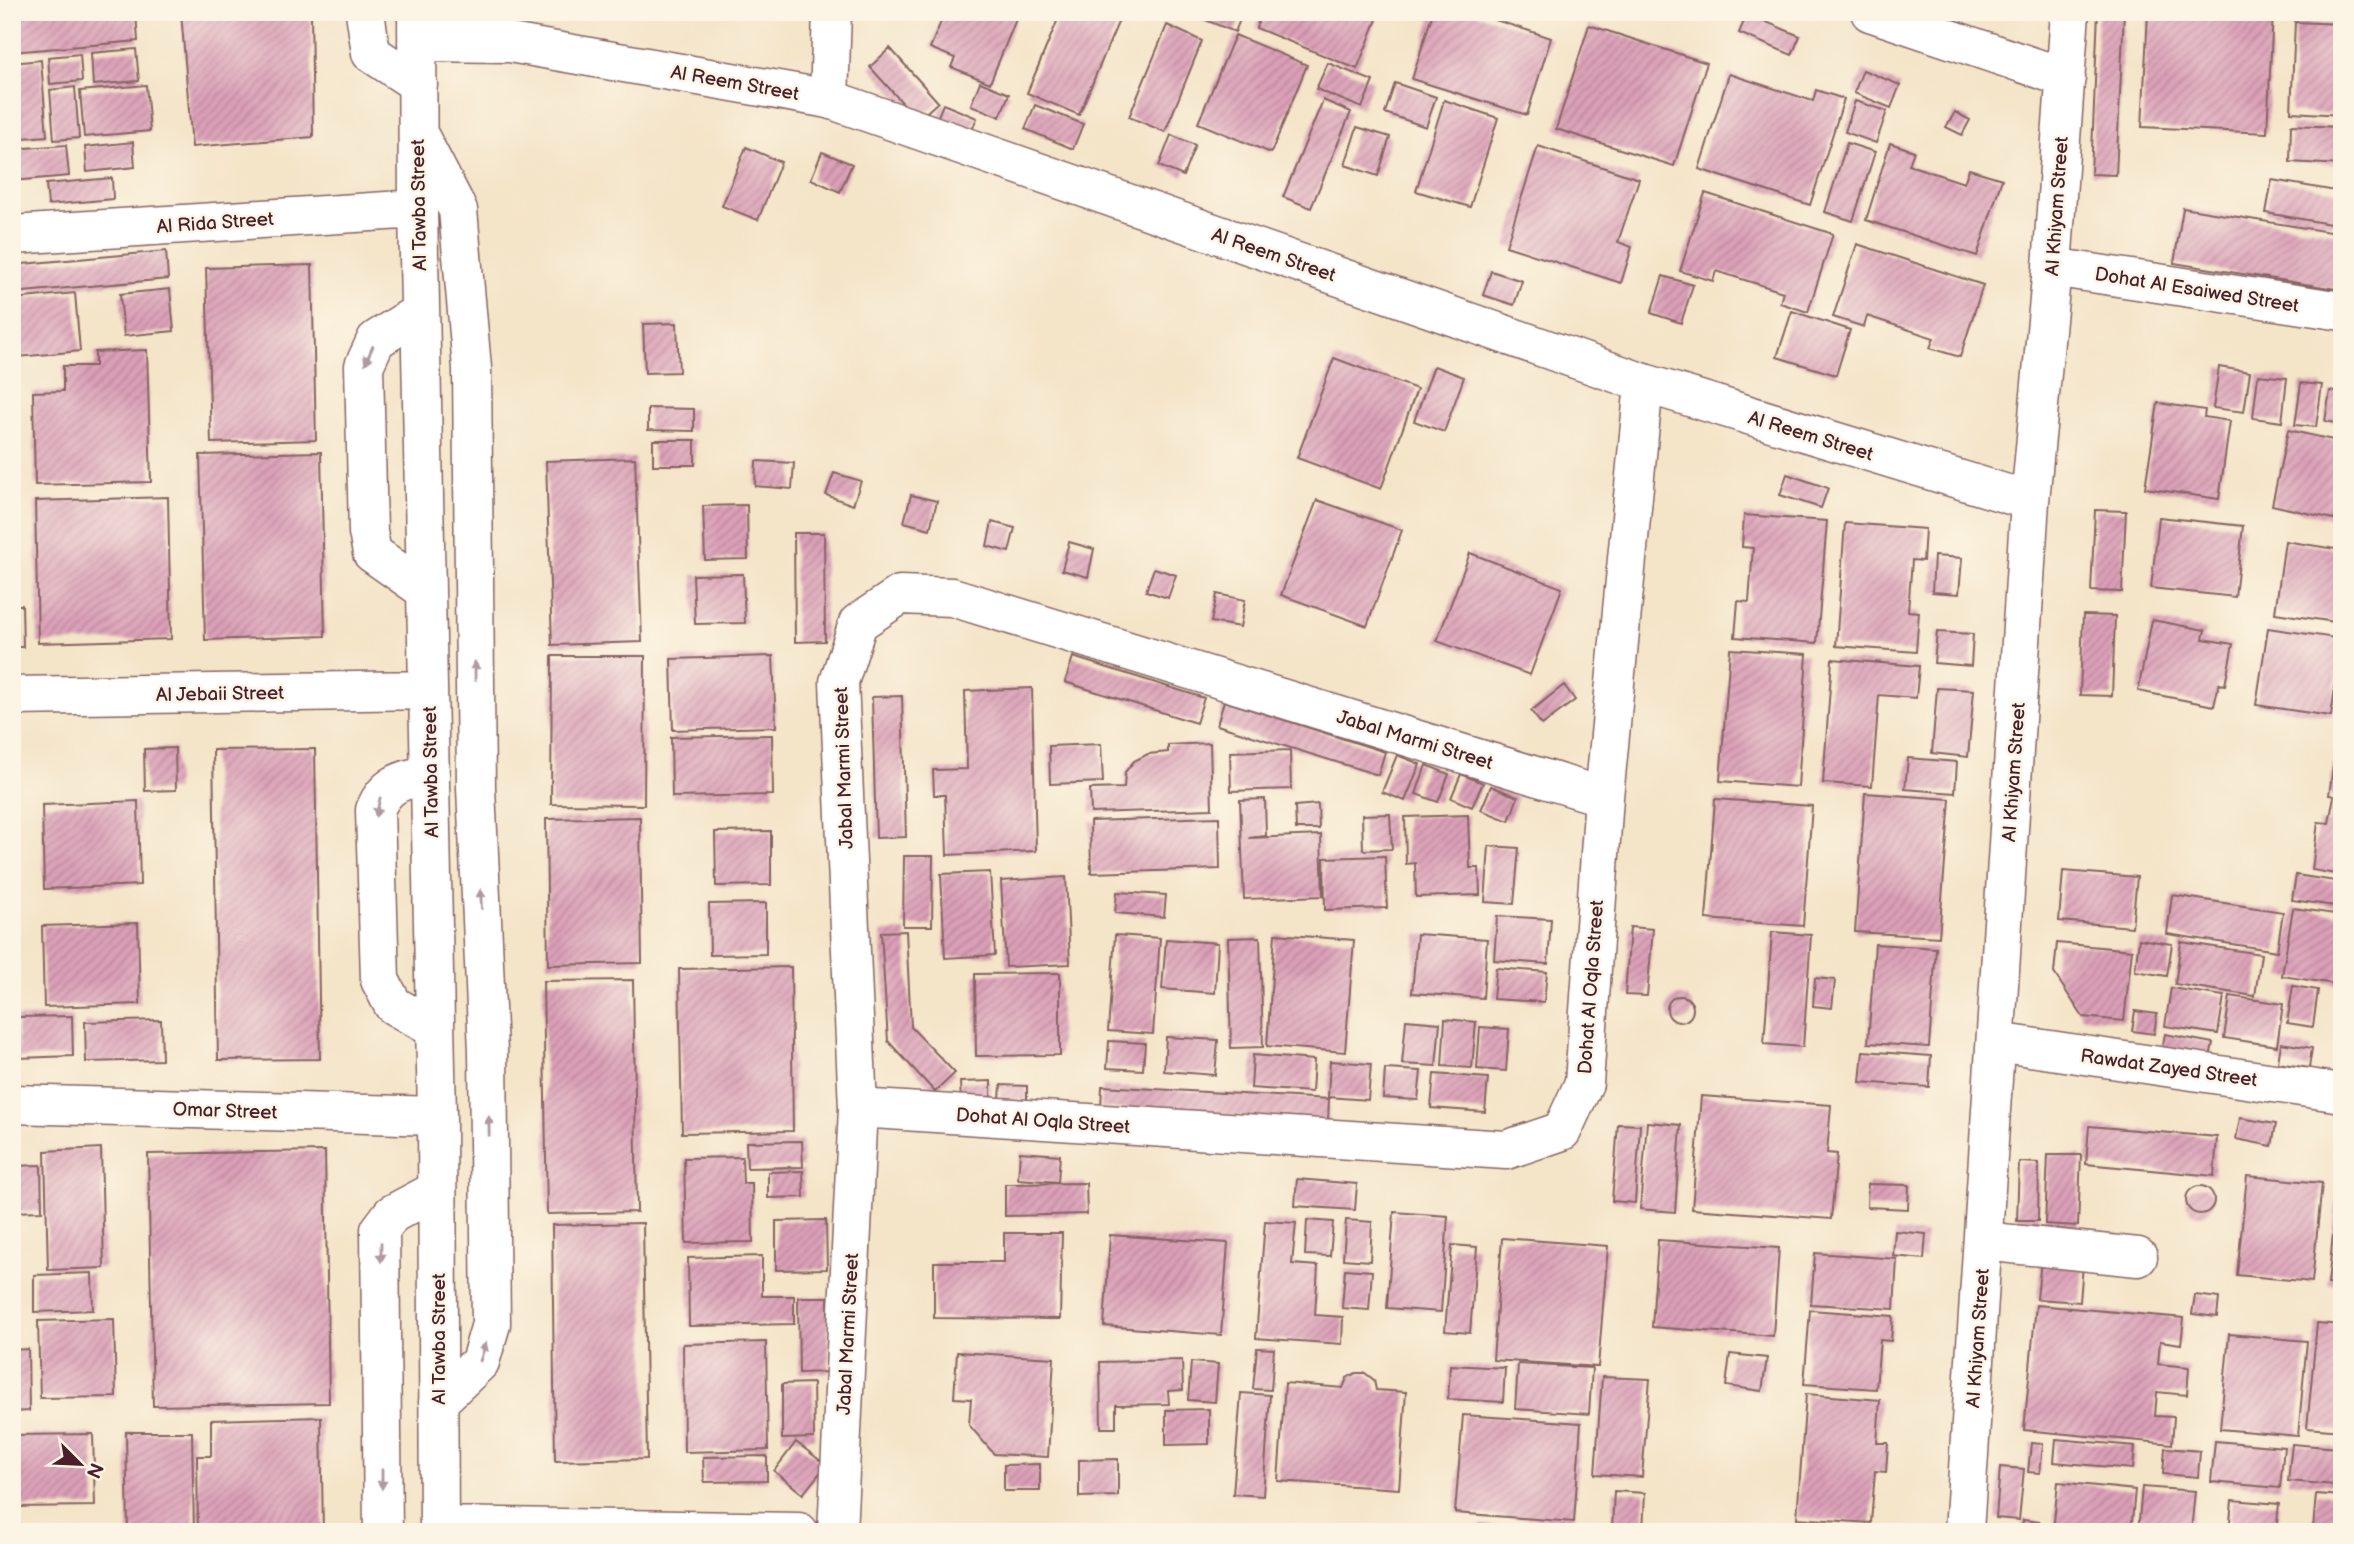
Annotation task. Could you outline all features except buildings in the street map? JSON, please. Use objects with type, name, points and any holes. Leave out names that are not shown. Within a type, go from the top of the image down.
[{"type":"street","points":[[365,12],[371,53],[418,84]]},
{"type":"street","name":"Al Reem Street","points":[[449,12],[510,43]]},
{"type":"street","points":[[829,99],[832,12]]},
{"type":"street","points":[[1870,12],[2066,78]]},
{"type":"street","name":"Al Khiyam Street","points":[[1964,1532],[2030,501],[2052,267],[2070,12]]},
{"type":"street","name":"Al Tawba Street","points":[[417,27],[418,209],[437,1116],[439,1529]]},
{"type":"street","name":"Al Reem Street","points":[[417,27],[829,99],[1644,383],[2030,501]]},
{"type":"street","points":[[417,131],[458,210],[472,368],[476,788],[488,1051],[491,1324],[480,1362],[438,1402]]},
{"type":"street","name":"Al Rida Street","points":[[12,235],[418,209]]},
{"type":"street","name":"Dohat Al Esaiwed Street","points":[[2052,267],[2342,311]]},
{"type":"street","points":[[420,312],[376,341],[364,366],[368,532],[372,553],[426,591]]},
{"type":"street","name":"Dohat Al Oqla Street","points":[[858,1108],[1506,1150],[1562,1131],[1584,1083],[1604,797],[1644,383]]},
{"type":"street","name":"Jabal Marmi Street","points":[[837,1532],[858,1108],[839,682],[858,622],[900,595],[952,597],[1604,797]]},
{"type":"street","name":"Al Jebaii Street","points":[[12,695],[428,690]]},
{"type":"street","points":[[430,774],[394,782],[381,795],[375,810],[380,980],[393,1005],[435,1029]]},
{"type":"street","name":"Rawdat Zayed Street","points":[[1996,1042],[2342,1093]]},
{"type":"street","name":"Omar Street","points":[[12,1104],[437,1116]]},
{"type":"street","points":[[383,1532],[380,1230],[392,1214],[437,1190]]},
{"type":"street","points":[[1983,1241],[2138,1257]]},
{"type":"street","points":[[439,1529],[800,1532]]}]
